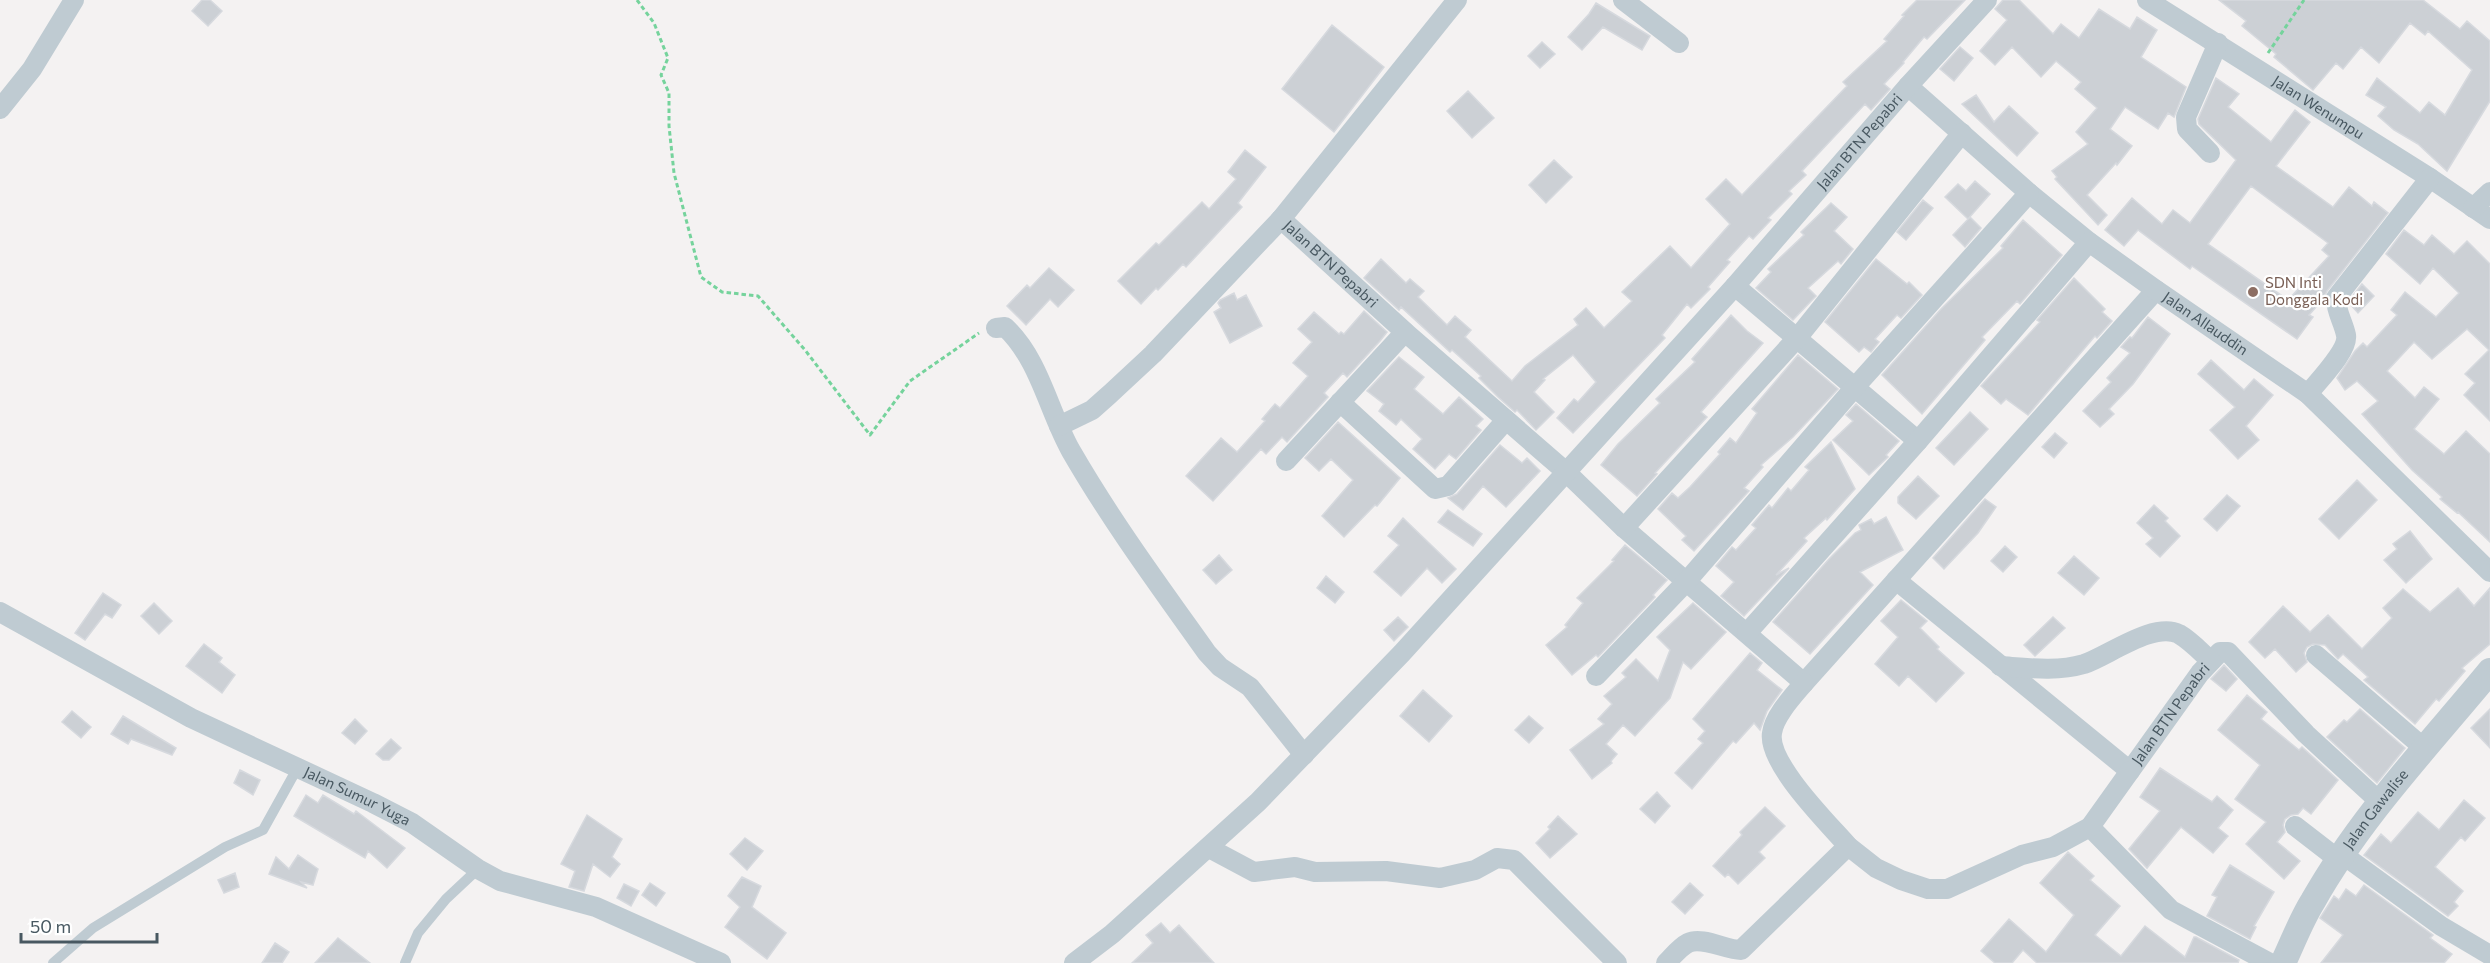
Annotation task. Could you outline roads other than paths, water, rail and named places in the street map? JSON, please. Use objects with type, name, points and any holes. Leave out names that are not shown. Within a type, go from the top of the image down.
[{"type":"street","points":[[0,109],[32,69],[74,0]]},
{"type":"street","name":"Jalan BTN Pepabri","points":[[1457,0],[1281,219],[1405,332],[1565,471],[1624,528],[1804,683]]},
{"type":"street","points":[[1623,0],[1679,43]]},
{"type":"street","name":"Jalan BTN Pepabri","points":[[1565,471],[1735,286],[1908,86],[1987,0]]},
{"type":"street","name":"Jalan Wenumpu","points":[[2146,0],[2218,43],[2430,178],[2490,219]]},
{"type":"street","points":[[2210,153],[2187,129],[2186,117],[2218,43]]},
{"type":"street","name":"Jalan Allauddin","points":[[1908,86],[2029,193],[2089,242],[2308,394],[2490,572]]},
{"type":"street","points":[[1624,528],[1798,337],[1962,133]]},
{"type":"street","points":[[2308,394],[2344,347],[2347,338],[2336,309],[2336,298],[2430,178]]},
{"type":"street","points":[[2473,208],[2490,192]]},
{"type":"street","points":[[1596,676],[1686,582],[1855,387],[2029,193]]},
{"type":"street","points":[[1059,426],[1092,410],[1153,354],[1281,219]]},
{"type":"street","points":[[1747,633],[1918,441],[2089,242]]},
{"type":"street","points":[[1735,286],[1798,337],[1918,441]]},
{"type":"street","points":[[2130,771],[2090,827],[2053,847],[2022,855],[1947,889],[1928,889],[1875,868],[1848,846],[1793,783],[1777,755],[1772,733],[1784,708],[1804,683],[2156,290]]},
{"type":"street","points":[[996,328],[1005,327],[1016,337],[1030,356],[1070,449],[1115,523],[1207,653],[1220,667],[1250,687],[1304,755]]},
{"type":"street","points":[[1286,461],[1405,332]]},
{"type":"street","points":[[1340,402],[1435,489],[1448,486],[1506,420]]},
{"type":"street","points":[[1074,963],[1112,934],[1209,848],[1304,755],[1402,653],[1565,471]]},
{"type":"street","name":"Jalan BTN Pepabri","points":[[1896,580],[2130,771],[2211,661],[2220,652],[2229,652],[2306,734],[2380,802]]},
{"type":"street","name":"Jalan Sumur Yuga","points":[[0,612],[191,718],[412,823],[478,869],[500,881],[596,907],[721,963]]},
{"type":"street","points":[[2000,666],[2045,670],[2083,664],[2157,632],[2177,632],[2211,661]]},
{"type":"street","points":[[2316,655],[2425,749]]},
{"type":"street","name":"Jalan Gawalise","points":[[2283,963],[2312,901],[2340,857],[2380,802],[2490,671]]},
{"type":"street","points":[[2295,826],[2441,926],[2490,955]]},
{"type":"street","points":[[2090,827],[2170,910],[2270,963]]},
{"type":"street","points":[[1666,963],[1690,942],[1741,950],[1848,846]]},
{"type":"street","points":[[1209,848],[1254,872],[1295,867],[1315,872],[1386,872],[1440,878],[1475,870],[1497,858],[1506,857],[1514,860],[1617,963]]},
{"type":"lane","points":[[53,963],[93,928],[225,847],[263,830],[298,767]]},
{"type":"lane","points":[[405,963],[418,933],[446,899],[478,869]]},
{"type":"place","name":"SDN Inti Donggala Kodi","points":[[2253,292]]}]
